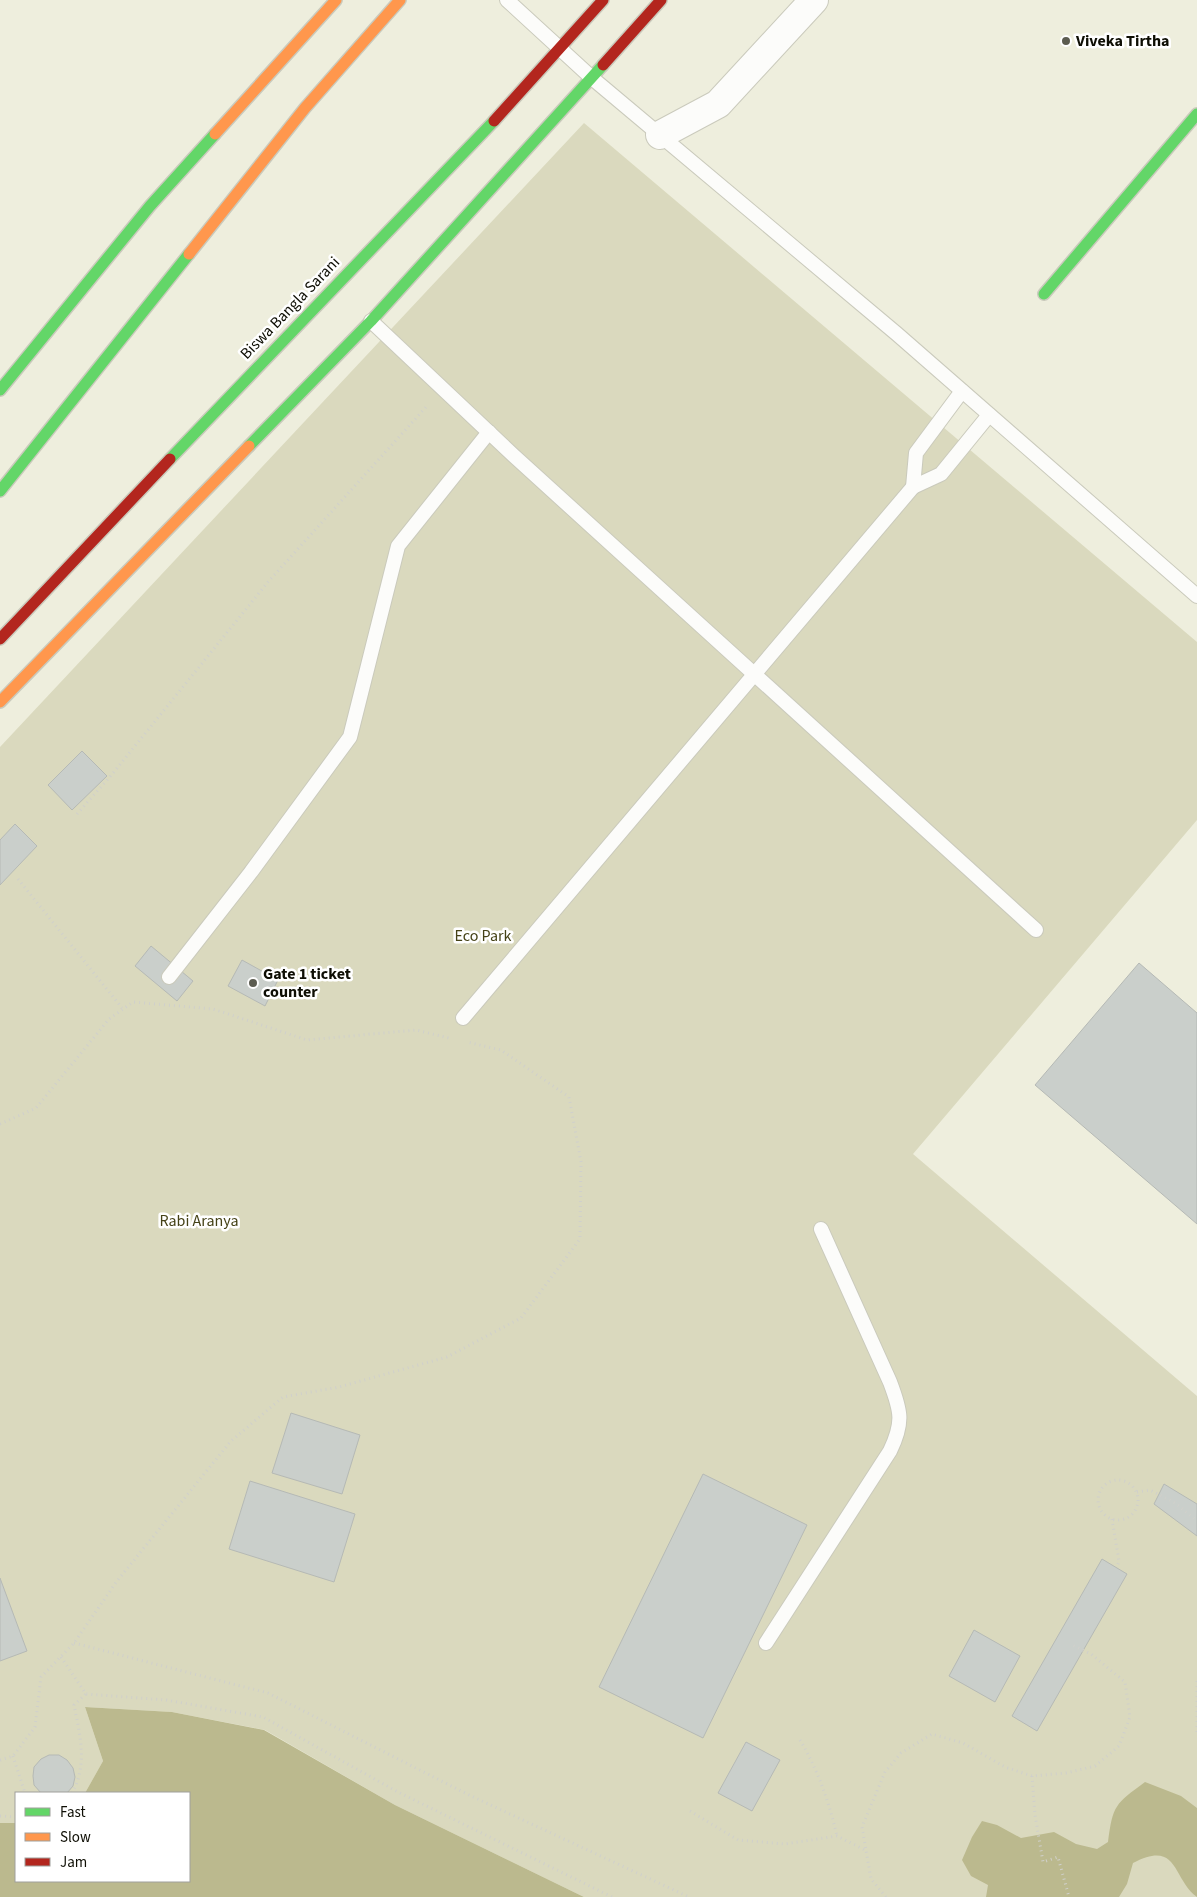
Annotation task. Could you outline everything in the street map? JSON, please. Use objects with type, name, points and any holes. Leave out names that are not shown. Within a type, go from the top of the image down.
[{"type":"street","points":[[0,390],[150,206],[336,0]]},
{"type":"street","points":[[0,491],[305,108],[400,0]]},
{"type":"street","name":"Biswa Bangla Sarani","points":[[0,639],[254,370],[562,49],[603,0]]},
{"type":"street","points":[[0,702],[371,321],[661,0]]},
{"type":"street","points":[[660,135],[718,104],[814,0]]},
{"type":"street","points":[[1044,294],[1197,114]]},
{"type":"lane","points":[[507,0],[592,78],[962,391],[1197,596]]},
{"type":"lane","points":[[371,321],[442,389],[1036,930]]},
{"type":"lane","points":[[913,488],[916,453],[962,391]]},
{"type":"lane","points":[[463,1018],[913,488],[941,474],[989,415]]},
{"type":"lane","points":[[169,977],[251,872],[350,737],[398,546],[489,432]]},
{"type":"lane","points":[[766,1643],[890,1451],[900,1431],[900,1408],[890,1382],[821,1229]]},
{"type":"path","points":[[77,814],[109,778],[268,582],[442,389]]},
{"type":"path","points":[[18,879],[122,1008]]},
{"type":"path","points":[[0,1124],[36,1108],[109,1019],[133,1002],[213,1009],[307,1040],[416,1030],[454,1039]]},
{"type":"path","points":[[0,1760],[13,1756],[35,1727],[41,1677],[74,1643],[116,1580],[231,1440],[282,1397],[339,1387],[447,1357],[521,1318],[580,1239],[581,1162],[570,1097],[501,1050],[464,1041]]},
{"type":"path","points":[[1116,1479],[1124,1480],[1132,1485],[1137,1492],[1139,1502],[1130,1517],[1112,1519],[1104,1515],[1099,1507],[1101,1490],[1107,1483],[1116,1479]]},
{"type":"path","points":[[1137,1492],[1150,1490],[1175,1503],[1197,1521]]},
{"type":"path","points":[[1112,1519],[1119,1561],[1117,1566]]},
{"type":"path","points":[[74,1643],[268,1693],[469,1795],[689,1897]]},
{"type":"path","points":[[886,1897],[871,1879],[862,1827],[885,1772],[901,1753],[932,1734],[963,1743],[1005,1767],[1032,1776],[1066,1773],[1095,1766],[1119,1746],[1130,1717],[1125,1682],[1090,1654],[1072,1645]]},
{"type":"path","points":[[61,1657],[86,1694]]},
{"type":"path","points":[[1197,1681],[1197,1732]]},
{"type":"path","points":[[73,1792],[78,1783],[82,1749],[74,1705],[86,1694],[166,1700],[263,1717],[398,1792],[598,1892],[612,1897]]},
{"type":"path","points":[[800,1740],[829,1803],[837,1836]]},
{"type":"path","points":[[13,1756],[26,1792]]},
{"type":"path","points":[[1032,1776],[1035,1815],[1043,1862],[1058,1857],[1069,1897]]},
{"type":"path","points":[[690,1811],[738,1840],[785,1844],[837,1836],[866,1850]]},
{"type":"path","points":[[0,1816],[15,1817]]},
{"type":"green space","name":"Eco Park","points":[[584,123],[1197,642],[1197,820],[913,1154],[1197,1396],[1197,1897],[584,1897],[395,1805],[265,1730],[172,1712],[85,1707],[103,1761],[86,1792],[15,1792],[15,1823],[0,1823],[0,747]]},
{"type":"shaded area","points":[[85,1707],[172,1712],[264,1730],[395,1805],[584,1897],[0,1897],[0,1823],[15,1823],[15,1882],[190,1882],[190,1792],[86,1792],[103,1761]]},
{"type":"shaded area","points":[[1145,1782],[1181,1796],[1197,1808],[1197,1897],[1183,1881],[1173,1864],[1167,1858],[1159,1856],[1148,1857],[1133,1863],[1127,1884],[1119,1897],[986,1897],[988,1885],[971,1876],[962,1860],[972,1837],[982,1821],[997,1825],[1021,1838],[1054,1832],[1076,1844],[1097,1849],[1108,1842],[1117,1806],[1127,1795]]},
{"type":"building","points":[[82,751],[107,776],[72,810],[48,785]]},
{"type":"building","points":[[15,824],[37,846],[0,885],[0,840]]},
{"type":"building","points":[[151,946],[193,981],[177,1001],[135,966]]},
{"type":"building","name":"Gate 1 ticket counter","points":[[242,960],[278,980],[265,1006],[228,986]]},
{"type":"building","points":[[1139,963],[1197,1013],[1197,1224],[1035,1085]]},
{"type":"building","points":[[291,1413],[360,1435],[342,1494],[272,1473]]},
{"type":"building","points":[[703,1474],[807,1525],[703,1738],[599,1687]]},
{"type":"building","points":[[250,1481],[355,1514],[334,1582],[229,1549]]},
{"type":"building","points":[[1164,1484],[1197,1504],[1197,1536],[1154,1504]]},
{"type":"building","points":[[1102,1559],[1127,1574],[1037,1731],[1012,1716]]},
{"type":"building","points":[[0,1578],[27,1651],[0,1661]]},
{"type":"building","points":[[974,1630],[1020,1656],[995,1702],[949,1676]]},
{"type":"building","points":[[746,1742],[780,1760],[752,1811],[718,1793]]},
{"type":"building","points":[[49,1755],[59,1755],[67,1760],[73,1768],[75,1777],[73,1786],[68,1792],[40,1792],[34,1785],[34,1767],[41,1759]]},
{"type":"traffic: fast","points":[[249,446],[371,321],[603,65]]},
{"type":"traffic: fast","points":[[1044,294],[1197,114]]},
{"type":"traffic: fast","points":[[170,459],[494,121]]},
{"type":"traffic: fast","points":[[0,390],[150,206],[215,134]]},
{"type":"traffic: fast","points":[[0,491],[189,254]]},
{"type":"traffic: slow","points":[[215,134],[336,0]]},
{"type":"traffic: slow","points":[[189,254],[305,108],[400,0]]},
{"type":"traffic: slow","points":[[0,702],[249,446]]},
{"type":"traffic: jam","points":[[494,121],[603,0]]},
{"type":"traffic: jam","points":[[603,65],[661,0]]},
{"type":"traffic: jam","points":[[0,639],[170,459]]},
{"type":"place","name":"Viveka Tirtha","points":[[1066,41]]},
{"type":"place","name":"Gate 1 ticket counter","points":[[253,983]]},
{"type":"park label","name":"Rabi Aranya","points":[[199,1221]]}]
